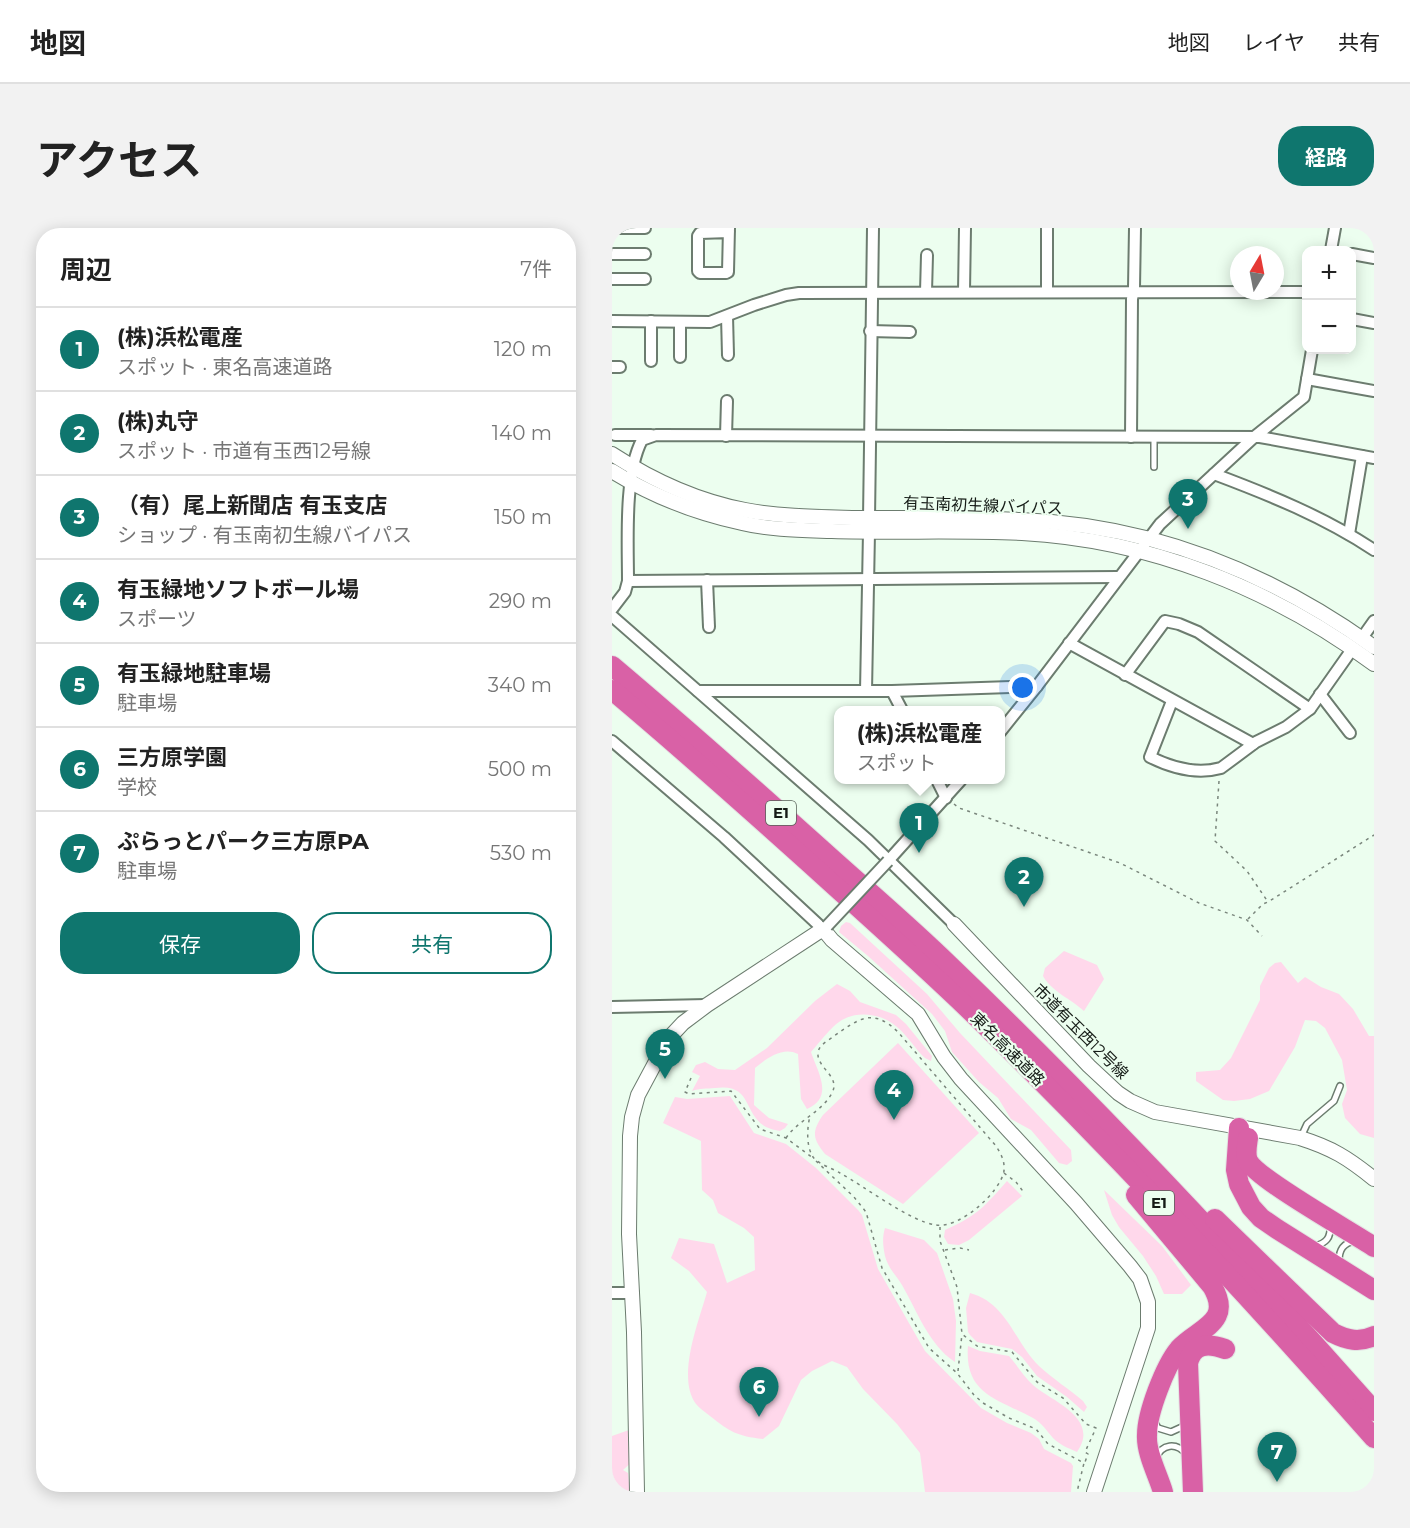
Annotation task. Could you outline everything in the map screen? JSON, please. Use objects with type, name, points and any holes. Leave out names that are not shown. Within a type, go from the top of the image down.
[{"type":"highway","name":"東名高速道路","points":[[612,666],[765,799],[947,963],[1080,1108],[1374,1438]]},
{"type":"highway","name":"東名高速道路","points":[[612,690],[754,813],[1080,1108],[1228,1249],[1374,1411]]},
{"type":"highway","points":[[1080,1108],[1247,1248],[1333,1333],[1357,1341],[1374,1336]]},
{"type":"highway","points":[[1080,1108],[1153,1216],[1218,1295],[1218,1312],[1214,1322],[1179,1350],[1152,1408],[1147,1439],[1163,1492]]},
{"type":"highway","points":[[1244,1129],[1248,1161],[1256,1170],[1370,1245]]},
{"type":"highway","points":[[1244,1129],[1236,1170],[1245,1196],[1261,1218],[1374,1290]]},
{"type":"highway","points":[[1193,1492],[1187,1372],[1189,1357],[1193,1350],[1205,1344],[1225,1349]]},
{"type":"street","points":[[612,228],[645,228]]},
{"type":"street","points":[[866,691],[873,228]]},
{"type":"street","points":[[964,292],[965,228]]},
{"type":"street","points":[[1047,228],[1047,292]]},
{"type":"street","points":[[1131,437],[1135,228]]},
{"type":"street","points":[[1332,246],[1335,228]]},
{"type":"street","points":[[729,230],[728,272],[698,271],[698,236],[700,233],[729,230]]},
{"type":"street","points":[[612,254],[645,254]]},
{"type":"street","points":[[926,292],[927,255]]},
{"type":"street","points":[[1356,255],[1374,258]]},
{"type":"street","points":[[612,279],[645,279]]},
{"type":"street","points":[[612,321],[710,322],[786,295],[872,292],[1302,292]]},
{"type":"street","points":[[728,315],[728,355]]},
{"type":"street","points":[[651,321],[651,361]]},
{"type":"street","points":[[680,321],[680,357]]},
{"type":"street","points":[[1356,321],[1374,323]]},
{"type":"street","points":[[870,331],[910,332]]},
{"type":"street","points":[[1005,726],[1148,538],[1166,518],[1253,438],[1304,397],[1311,354]]},
{"type":"street","points":[[1307,379],[1374,391]]},
{"type":"street","points":[[726,436],[727,401]]},
{"type":"street","points":[[615,435],[1271,438],[1374,458]]},
{"type":"street","points":[[612,609],[625,592],[628,581],[628,514],[634,468],[642,440],[656,435]]},
{"type":"street","name":"有玉南初生線バイパス","points":[[612,454],[634,468],[695,495],[745,510],[869,525],[1021,533],[1093,540],[1139,550],[1217,576],[1322,627],[1358,643],[1374,647]]},
{"type":"street","points":[[1349,534],[1362,456]]},
{"type":"street","name":"有玉南初生線バイパス","points":[[612,471],[664,499],[743,524],[805,530],[869,525],[1022,520],[1077,525],[1148,538],[1192,550],[1296,597],[1358,643],[1374,663]]},
{"type":"street","points":[[1214,474],[1297,507],[1374,550]]},
{"type":"street","points":[[628,581],[1118,577]]},
{"type":"street","points":[[707,580],[709,627]]},
{"type":"street","points":[[612,616],[868,840],[954,924]]},
{"type":"street","points":[[1125,675],[1165,621],[1172,622],[1198,632],[1310,708]]},
{"type":"street","points":[[1172,701],[1150,757],[1187,770],[1205,771],[1221,768],[1253,744],[1286,727],[1310,708],[1374,621]]},
{"type":"street","points":[[1069,643],[1253,744]]},
{"type":"street","points":[[698,691],[892,691],[1037,686]]},
{"type":"street","points":[[892,691],[900,706]]},
{"type":"street","points":[[1320,694],[1350,733]]},
{"type":"street","points":[[612,741],[825,927],[832,940],[918,1014],[944,1057],[961,1079],[1076,1203],[1140,1280],[1148,1302],[1148,1328],[1094,1492]]},
{"type":"street","points":[[939,784],[946,798]]},
{"type":"street","points":[[637,1492],[629,1177],[630,1136],[635,1107],[645,1079],[668,1039],[683,1023],[825,927],[958,784]]},
{"type":"street","name":"市道有玉西12号線","points":[[954,924],[1089,1066],[1130,1101],[1155,1112],[1300,1138],[1338,1152],[1374,1179]]},
{"type":"street","points":[[612,1007],[707,1005]]},
{"type":"street","points":[[612,1293],[633,1293]]},
{"type":"lane","points":[[1154,438],[1154,466]]},
{"type":"lane","points":[[1300,1138],[1307,1124],[1334,1101],[1340,1086]]},
{"type":"lane","points":[[1303,1245],[1316,1246],[1329,1238],[1330,1225],[1326,1216]]},
{"type":"lane","points":[[1343,1271],[1339,1261],[1342,1247],[1354,1241],[1370,1245]]},
{"type":"lane","points":[[1152,1408],[1158,1428],[1171,1432],[1182,1427],[1189,1414]]},
{"type":"lane","points":[[1154,1465],[1156,1455],[1161,1449],[1172,1446],[1184,1450],[1191,1463]]},
{"type":"path","points":[[1221,768],[1215,841],[1247,871],[1268,903]]},
{"type":"path","points":[[946,798],[959,808],[1120,863],[1199,903],[1247,920],[1262,936]]},
{"type":"path","points":[[1247,920],[1263,904],[1374,835]]},
{"type":"path","points":[[786,1138],[828,1098],[834,1085],[818,1055],[820,1047],[855,1020],[870,1017],[889,1024],[898,1032],[996,1146],[1004,1163],[1004,1172],[1000,1182],[982,1204],[957,1220],[940,1226],[928,1223],[902,1211],[814,1160],[809,1149],[810,1116]]},
{"type":"path","points":[[691,1078],[685,1092],[688,1094],[731,1091],[756,1126],[786,1138],[814,1160],[861,1204],[870,1220],[882,1268],[929,1348],[957,1373],[983,1403],[1009,1418],[1036,1429],[1048,1444],[1084,1463]]},
{"type":"path","points":[[1004,1172],[1025,1194]]},
{"type":"path","points":[[940,1226],[940,1241],[957,1287],[962,1334],[962,1349],[957,1373]]},
{"type":"path","points":[[944,1250],[960,1248],[969,1250]]},
{"type":"path","points":[[962,1334],[977,1346],[1012,1352],[1037,1382],[1064,1398],[1086,1424],[1096,1428],[1085,1452],[1088,1454],[1077,1492]]},
{"type":"shaded area","points":[[846,922],[850,923],[927,994],[960,1033],[1071,1150],[1072,1161],[1067,1165],[1059,1163],[1031,1130],[1011,1119],[998,1098],[979,1082],[952,1052],[945,1031],[932,1014],[839,932],[841,926]]},
{"type":"shaded area","points":[[1064,951],[1097,965],[1104,979],[1084,1011],[1056,991],[1043,976],[1045,968]]},
{"type":"shaded area","points":[[1281,962],[1298,983],[1305,977],[1339,994],[1353,1009],[1369,1036],[1374,1036],[1374,1138],[1360,1134],[1345,1118],[1342,1104],[1347,1090],[1342,1060],[1325,1028],[1316,1021],[1305,1020],[1295,1047],[1269,1091],[1250,1099],[1223,1100],[1196,1081],[1196,1072],[1220,1070],[1231,1058],[1260,1000],[1260,986],[1269,968]]},
{"type":"shaded area","points":[[837,984],[850,991],[860,1002],[896,1015],[932,1056],[931,1061],[925,1058],[905,1034],[892,1023],[886,1019],[865,1014],[851,1016],[835,1025],[811,1052],[820,1075],[822,1091],[815,1104],[807,1109],[801,1099],[798,1054],[781,1052],[755,1068],[754,1105],[769,1118],[788,1124],[780,1131],[766,1127],[758,1121],[742,1094],[736,1090],[727,1088],[692,1091],[700,1076],[692,1072],[696,1065],[705,1062],[718,1069],[735,1070],[767,1048],[815,1001]]},
{"type":"shaded area","points":[[898,1043],[979,1133],[903,1204],[825,1154],[815,1135],[823,1115]]},
{"type":"shaded area","points":[[730,1096],[754,1133],[786,1144],[816,1168],[858,1210],[862,1215],[878,1269],[925,1351],[981,1408],[1031,1433],[1039,1439],[1044,1449],[1071,1463],[1073,1466],[1071,1492],[925,1492],[920,1453],[897,1424],[863,1389],[847,1367],[832,1361],[812,1371],[801,1380],[779,1426],[763,1439],[734,1432],[697,1406],[690,1393],[689,1364],[707,1292],[689,1271],[671,1258],[679,1238],[714,1244],[727,1283],[755,1270],[754,1237],[744,1228],[718,1213],[713,1200],[702,1190],[701,1141],[663,1123],[675,1097],[687,1099]]},
{"type":"shaded area","points":[[1007,1181],[1022,1196],[969,1240],[959,1245],[948,1244],[944,1237],[945,1230],[980,1210]]},
{"type":"shaded area","points":[[1104,1190],[1162,1246],[1191,1285],[1182,1294],[1164,1294],[1143,1256],[1112,1215]]},
{"type":"shaded area","points":[[885,1228],[924,1240],[937,1253],[953,1299],[956,1321],[955,1362],[931,1337],[888,1264],[883,1245]]},
{"type":"shaded area","points":[[970,1293],[983,1298],[1002,1314],[1039,1366],[1083,1401],[1087,1407],[1084,1412],[1037,1376],[1022,1357],[1012,1349],[977,1342],[970,1335],[966,1308]]},
{"type":"shaded area","points":[[968,1346],[980,1351],[1009,1356],[1033,1385],[1071,1412],[1083,1429],[1083,1440],[1077,1452],[1056,1440],[1036,1420],[986,1393],[972,1375],[968,1362]]},
{"type":"shaded area","points":[[629,1430],[633,1439],[633,1461],[623,1470],[628,1473],[630,1492],[612,1492],[612,1436]]},
{"type":"place","name":"（有）尾上新聞店 有玉支店","points":[[1188,529]]},
{"type":"place","name":"(株)浜松電産","points":[[919,853]]},
{"type":"place","name":"(株)丸守","points":[[1024,907]]},
{"type":"place","name":"有玉緑地駐車場","points":[[665,1079]]},
{"type":"place","name":"有玉緑地ソフトボール場","points":[[894,1120]]},
{"type":"place","name":"三方原学園","points":[[759,1417]]},
{"type":"place","name":"ぷらっとパーク三方原PA","points":[[1277,1482]]}]
